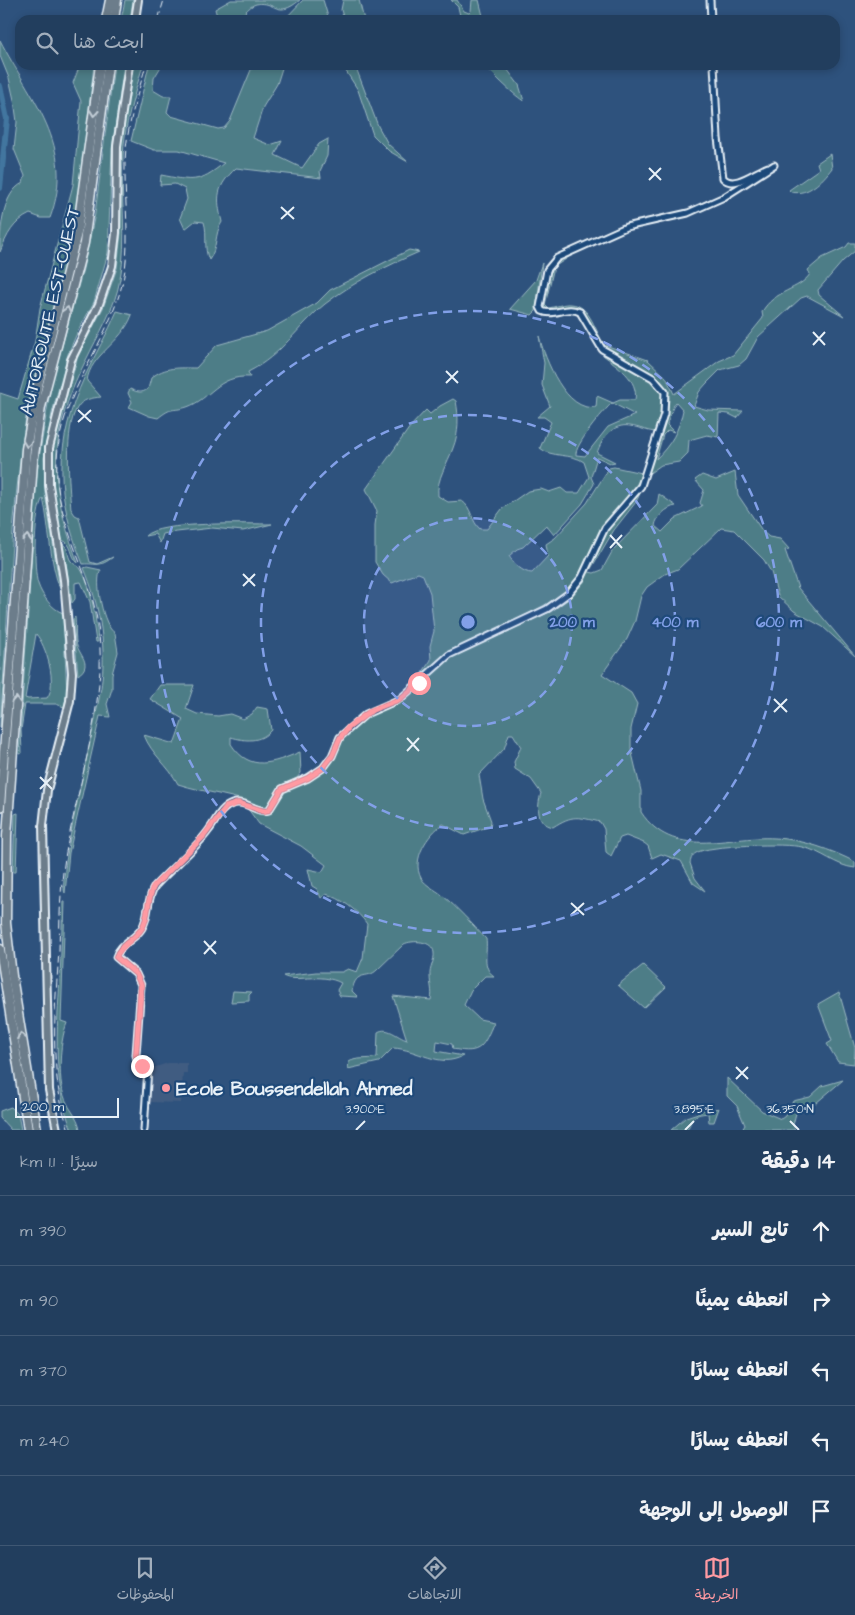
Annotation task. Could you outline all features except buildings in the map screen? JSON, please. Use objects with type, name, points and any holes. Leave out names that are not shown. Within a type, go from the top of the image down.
[{"type":"highway","points":[[107,15],[110,0]]},
{"type":"highway","points":[[115,15],[118,0]]},
{"type":"highway","name":"AUTOROUTE EST-OUEST","points":[[0,807],[26,448],[37,388],[77,233],[99,70]]},
{"type":"highway","name":"AUTOROUTE EST-OUEST","points":[[37,1130],[12,976],[6,923],[6,836],[33,462],[41,407],[84,243],[107,70]]},
{"type":"highway","points":[[0,949],[28,1130]]},
{"type":"main road","points":[[136,15],[138,0]]},
{"type":"main road","points":[[57,1130],[49,1090],[43,826],[47,790],[70,702],[72,672],[68,616],[48,465],[53,427],[71,360],[99,304],[112,266],[116,233],[117,146],[128,70]]},
{"type":"street","points":[[710,0],[711,15]]},
{"type":"street","points":[[144,1130],[148,1068],[138,1064],[136,1055],[141,985],[136,974],[116,957],[124,945],[143,927],[150,892],[154,886],[203,837],[226,807],[238,803],[264,811],[269,810],[282,789],[308,778],[323,768],[332,756],[340,738],[366,714],[400,699],[449,655],[547,609],[563,599],[582,578],[605,528],[641,486],[664,414],[665,392],[653,378],[602,349],[580,312],[568,309],[548,313],[542,311],[540,306],[546,274],[550,264],[557,258],[626,227],[688,213],[724,197],[774,165],[758,170],[736,182],[728,182],[723,178],[718,138],[714,70]]},
{"type":"shaded area","name":"Ecole Boussendellah Ahmed","points":[[168,1063],[187,1063],[187,1073],[183,1073],[181,1103],[150,1102],[150,1069]]},
{"type":"green space","points":[[125,0],[133,0],[131,15],[122,15]]},
{"type":"green space","points":[[231,0],[300,0],[292,6],[281,9],[268,4],[256,4],[242,15],[217,15],[215,9]]},
{"type":"green space","points":[[303,0],[323,0],[328,15],[289,15]]},
{"type":"green space","points":[[343,0],[359,0],[363,15],[342,15],[341,10]]},
{"type":"green space","points":[[451,0],[457,0],[464,11],[469,13],[472,0],[479,0],[483,15],[460,15],[458,7]]},
{"type":"green space","points":[[0,40],[46,124],[54,146],[58,168],[57,192],[50,218],[41,218],[30,214],[24,217],[11,230],[0,252],[2,223],[6,203],[16,188],[23,183],[25,176],[14,149],[17,122],[14,100],[9,78],[0,56]]},
{"type":"green space","points":[[78,70],[93,70],[74,220],[64,271],[29,398],[26,417],[16,494],[0,727],[0,393],[18,399],[35,341],[40,308],[73,185],[81,101],[73,83]]},
{"type":"green space","points":[[113,70],[123,70],[112,149],[108,253],[94,302],[68,354],[52,413],[44,458],[45,493],[60,589],[56,578],[43,498],[36,527],[35,566],[38,584],[48,602],[63,613],[67,694],[64,707],[56,704],[25,704],[21,730],[22,753],[19,754],[37,470],[51,386],[83,269],[95,214]],"holes":[[[36,634],[47,655],[51,674],[50,692],[47,698],[28,699],[25,698]]]},
{"type":"green space","points":[[132,70],[142,70],[125,134],[122,173],[124,233],[118,290],[73,389],[58,438],[57,485],[68,535],[78,563],[68,544],[62,540],[52,484],[54,440],[78,356],[103,308],[117,268],[121,233],[121,143]]},
{"type":"green space","points":[[148,70],[159,70],[154,78],[153,90],[163,96],[171,96],[167,112],[171,116],[218,129],[224,128],[230,121],[251,70],[281,70],[277,84],[263,107],[253,138],[270,145],[282,141],[275,155],[302,168],[319,144],[328,139],[327,156],[320,171],[321,178],[236,168],[229,175],[219,193],[222,222],[214,251],[209,260],[206,250],[204,222],[195,221],[185,229],[180,218],[187,199],[185,189],[175,184],[160,185],[161,175],[181,179],[201,178],[224,163],[179,150],[154,150],[131,141]]},
{"type":"green space","points":[[345,70],[357,70],[378,126],[388,144],[408,162],[389,151],[373,135],[358,90]]},
{"type":"green space","points":[[489,70],[508,70],[519,85],[524,101],[504,85]]},
{"type":"green space","points":[[830,154],[832,168],[824,178],[809,190],[797,193],[789,190],[819,169],[817,163]]},
{"type":"green space","points":[[849,243],[855,243],[855,251],[843,261],[818,290],[819,295],[844,316],[807,296],[801,298],[758,337],[746,359],[739,365],[720,370],[699,392],[694,406],[708,410],[743,411],[737,418],[729,414],[719,413],[718,437],[707,435],[689,440],[688,453],[679,462],[661,465],[647,475],[668,411],[669,398],[665,386],[655,376],[605,349],[585,315],[576,308],[568,306],[546,311],[543,306],[549,276],[554,268],[545,305],[548,308],[571,304],[583,309],[592,320],[605,345],[648,360],[666,377],[674,394],[719,361],[733,355],[763,318],[762,312],[767,305],[773,299],[800,284],[810,274],[808,270],[822,258],[846,247]],"holes":[[[676,402],[683,410],[674,437],[656,459],[663,435],[668,430],[674,432],[667,425]]]},
{"type":"green space","points":[[581,249],[555,266],[562,260]]},
{"type":"green space","points":[[409,250],[419,252],[359,282],[325,304],[280,349],[248,372],[250,377],[239,377],[230,380],[215,388],[195,403],[170,411],[158,418],[129,407],[132,402],[128,393],[130,389],[139,392],[146,391],[151,378],[156,374],[172,368],[196,368],[217,345],[267,331],[317,303],[330,290]]},
{"type":"green space","points":[[542,263],[536,311],[532,315],[510,309],[536,280]]},
{"type":"green space","points":[[117,311],[132,315],[121,333],[100,356],[89,372],[87,381],[101,397],[88,399],[79,405],[70,429],[68,457],[71,509],[79,517],[90,562],[97,564],[83,564],[67,515],[63,492],[63,447],[75,401],[85,376]]},
{"type":"green space","points":[[539,336],[552,370],[566,393],[575,402],[585,407],[596,407],[597,396],[613,403],[620,400],[635,400],[634,386],[630,379],[603,355],[647,377],[655,384],[661,390],[663,410],[657,432],[624,426],[613,429],[605,437],[597,453],[615,462],[610,463],[597,457],[591,477],[594,484],[582,504],[554,535],[546,525],[523,547],[517,549],[509,556],[513,562],[522,569],[532,573],[548,556],[546,544],[555,538],[587,503],[609,468],[614,467],[642,473],[642,475],[629,497],[602,525],[581,573],[560,597],[499,629],[447,652],[399,697],[422,673],[431,660],[430,646],[434,631],[430,593],[423,575],[418,573],[392,583],[383,575],[375,562],[377,511],[366,489],[410,427],[426,410],[430,414],[453,399],[456,401],[457,407],[457,430],[453,448],[439,483],[438,496],[448,502],[462,501],[468,507],[480,529],[487,529],[502,509],[528,491],[541,489],[549,492],[561,488],[567,493],[579,493],[589,477],[584,462],[574,457],[550,453],[540,448],[551,422],[544,417],[537,417],[550,406],[542,385],[544,363]],"holes":[[[612,403],[635,415],[608,427],[585,456],[576,455],[584,436]]]},
{"type":"green space","points":[[735,472],[738,495],[763,532],[769,537],[780,539],[789,549],[785,550],[798,588],[855,656],[823,627],[794,611],[778,596],[771,572],[764,560],[734,530],[721,528],[678,569],[665,574],[647,587],[641,596],[635,621],[627,639],[602,674],[631,693],[637,704],[631,729],[631,749],[641,791],[641,812],[654,827],[669,836],[685,841],[702,842],[757,838],[785,839],[806,843],[836,853],[855,862],[855,868],[848,867],[802,847],[748,845],[715,848],[696,853],[690,863],[695,878],[705,891],[693,883],[681,861],[661,854],[652,858],[648,846],[626,836],[620,838],[611,856],[606,852],[604,829],[600,822],[571,818],[553,827],[543,822],[539,814],[541,793],[531,779],[515,769],[514,762],[521,747],[513,734],[509,734],[504,749],[479,775],[483,799],[491,821],[490,826],[464,835],[443,824],[427,840],[418,863],[418,871],[423,881],[454,905],[486,939],[486,964],[494,976],[485,976],[471,990],[464,1005],[479,1019],[494,1022],[487,1037],[480,1047],[470,1051],[453,1049],[452,1044],[437,1041],[436,1051],[463,1056],[454,1059],[437,1059],[393,1048],[379,1062],[348,1069],[349,1062],[352,1060],[377,1057],[378,1032],[382,1030],[389,1031],[407,1040],[393,996],[431,1000],[430,973],[434,956],[433,949],[422,942],[404,944],[373,973],[359,977],[356,980],[352,991],[358,997],[340,996],[337,990],[341,983],[333,980],[325,978],[288,978],[283,976],[316,972],[342,972],[348,969],[357,972],[363,958],[367,924],[354,910],[343,902],[326,894],[321,898],[317,889],[312,886],[308,869],[322,872],[326,865],[301,846],[259,824],[248,809],[261,814],[269,813],[284,792],[312,779],[328,768],[342,741],[357,724],[377,711],[391,707],[406,698],[451,657],[552,611],[570,598],[584,582],[608,529],[633,502],[644,485],[636,502],[614,530],[589,572],[594,573],[602,570],[613,550],[657,505],[659,494],[676,506],[666,510],[657,519],[655,526],[662,532],[675,519],[702,506],[700,503],[704,490],[695,480],[702,475],[716,480]]},
{"type":"green space","points":[[272,524],[243,531],[212,528],[168,533],[163,534],[160,543],[155,534],[145,536],[153,531],[185,526]]},
{"type":"green space","points":[[63,544],[72,562],[80,568],[87,583],[95,615],[98,642],[96,642],[90,602],[81,582],[75,583],[75,599],[72,603]]},
{"type":"green space","points":[[84,568],[101,570],[99,575],[99,593],[103,613],[115,633],[118,652],[112,674],[112,689],[107,704],[110,717],[100,716],[69,853],[65,893],[64,881],[72,828],[102,680],[102,637],[94,595]]},
{"type":"green space","points":[[75,617],[77,647],[85,663],[83,671],[78,675],[73,619]]},
{"type":"green space","points":[[160,685],[194,685],[186,709],[197,714],[218,716],[230,714],[243,719],[252,714],[257,707],[268,709],[271,730],[267,734],[252,740],[231,737],[231,744],[246,759],[262,763],[271,762],[300,752],[301,773],[297,778],[279,786],[268,806],[262,807],[178,784],[151,748],[144,735],[174,744],[183,719],[150,699]]},
{"type":"green space","points":[[18,813],[16,872],[13,872],[15,814]]},
{"type":"green space","points":[[63,902],[65,902],[61,1021],[67,1023],[62,1041],[60,1075],[64,1095],[77,1119],[80,1130],[72,1130],[66,1112],[61,1093],[57,1055]]},
{"type":"green space","points":[[643,965],[666,987],[644,1008],[618,985]]},
{"type":"green space","points":[[233,991],[252,992],[249,995],[249,1001],[231,1002]]},
{"type":"green space","points":[[839,992],[855,1048],[854,1064],[838,1062],[827,1044],[832,1041],[818,1004]]},
{"type":"green space","points":[[727,1078],[762,1111],[781,1119],[785,1116],[793,1101],[810,1097],[822,1086],[843,1080],[816,1103],[798,1105],[793,1125],[795,1130],[742,1130],[745,1125],[737,1106],[727,1096]]},
{"type":"green space","points":[[11,1107],[18,1114],[21,1130],[11,1130],[0,1118],[0,1111]]},
{"type":"green space","points":[[719,1108],[714,1122],[709,1122],[708,1113],[694,1117],[687,1130],[671,1130],[686,1117],[701,1112],[703,1109],[706,1111]]},
{"type":"waterway","points":[[0,86],[7,119],[0,188]]},
{"type":"railway","points":[[160,15],[164,0]]},
{"type":"railway","points":[[69,1130],[58,1086],[55,1041],[61,899],[67,847],[95,714],[100,659],[95,608],[61,506],[57,477],[58,451],[62,426],[70,403],[111,316],[124,277],[127,248],[126,145],[131,118],[145,70]]},
{"type":"place","name":"Ecole Boussendellah Ahmed","points":[[166,1088]]},
{"type":"route","points":[[142,1066],[139,1066],[136,1055],[142,993],[140,980],[136,974],[116,959],[116,955],[143,927],[150,892],[154,886],[209,831],[217,817],[226,807],[238,803],[259,810],[269,810],[282,789],[315,775],[323,768],[332,756],[336,744],[349,727],[372,710],[400,699],[419,683]]}]
